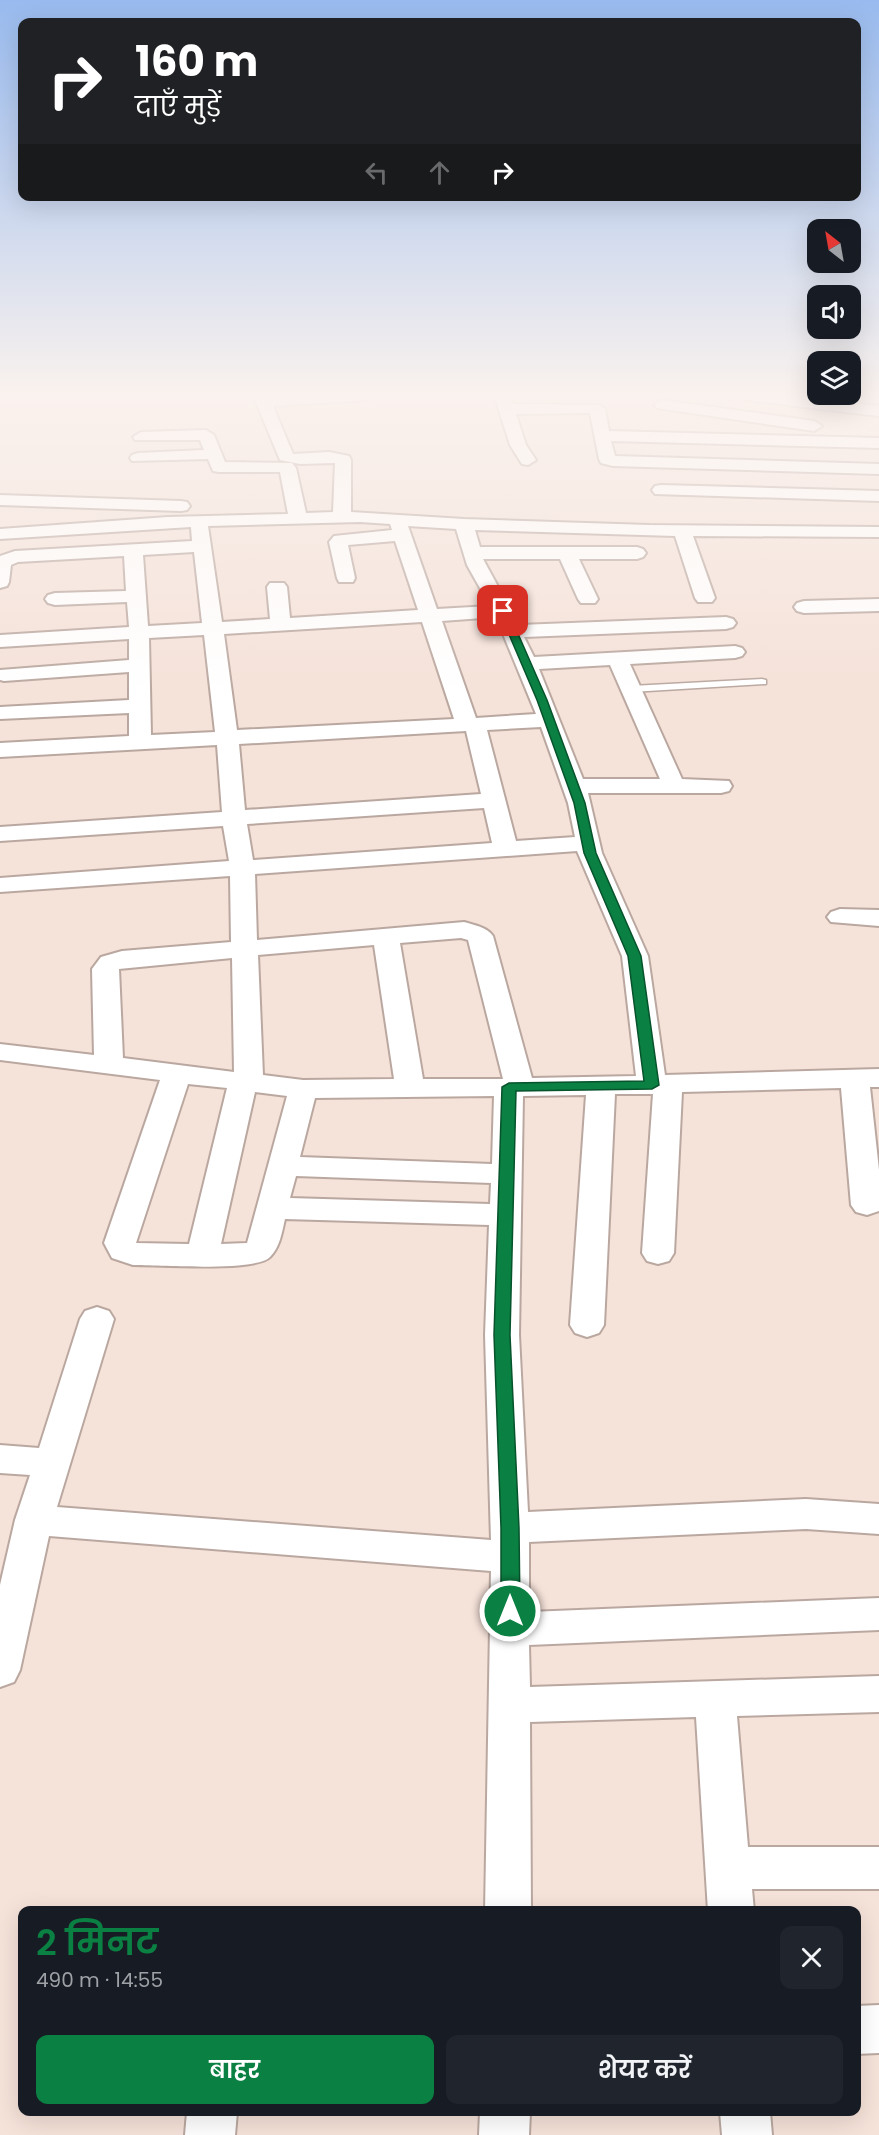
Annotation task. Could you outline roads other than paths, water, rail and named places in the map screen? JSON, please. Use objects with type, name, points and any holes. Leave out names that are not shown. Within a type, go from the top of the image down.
[{"type":"street","points":[[293,495],[298,519]]},
{"type":"street","points":[[342,495],[342,518]]},
{"type":"street","points":[[792,495],[798,531]]},
{"type":"street","points":[[815,495],[876,499]]},
{"type":"street","points":[[0,500],[216,508]]},
{"type":"street","points":[[0,534],[200,522],[342,518],[400,527]]},
{"type":"street","points":[[200,522],[227,737],[234,817],[243,869],[246,1082],[202,1255]]},
{"type":"street","points":[[346,578],[338,542],[340,540],[400,527],[464,524],[879,532]]},
{"type":"street","points":[[464,524],[476,565],[503,611],[550,720],[580,803],[590,853],[635,956],[660,1084],[658,1253]]},
{"type":"street","points":[[400,527],[429,616],[471,724],[506,849]]},
{"type":"street","points":[[682,530],[705,598]]},
{"type":"street","points":[[0,582],[2,562],[5,559],[202,546]]},
{"type":"street","points":[[133,550],[139,633],[140,742]]},
{"type":"street","points":[[473,553],[637,553]]},
{"type":"street","points":[[567,553],[588,599]]},
{"type":"street","points":[[277,587],[281,626]]},
{"type":"street","points":[[55,599],[136,596]]},
{"type":"street","points":[[804,607],[879,605]]},
{"type":"street","points":[[140,706],[2,713],[3,641],[503,611]]},
{"type":"street","points":[[512,631],[726,623]]},
{"type":"street","points":[[526,664],[735,652]]},
{"type":"street","points":[[617,659],[674,786]]},
{"type":"street","points":[[4,675],[139,665]]},
{"type":"street","points":[[0,750],[550,720]]},
{"type":"street","points":[[573,786],[721,786]]},
{"type":"street","points":[[0,834],[494,800]]},
{"type":"street","points":[[0,885],[588,843]]},
{"type":"street","points":[[840,917],[879,918]]},
{"type":"street","points":[[109,1065],[105,969],[110,963],[122,959],[464,930],[480,936],[514,1087],[507,1174],[502,1335],[510,1525],[511,1705],[507,1906]]},
{"type":"street","points":[[386,937],[410,1088]]},
{"type":"street","points":[[0,1052],[303,1089],[601,1086],[867,1078],[867,1205]]},
{"type":"street","points":[[177,1073],[120,1243],[123,1250],[133,1254],[246,1255],[257,1252],[262,1246],[303,1089]]},
{"type":"street","points":[[587,1325],[601,1086]]},
{"type":"street","points":[[283,1166],[507,1174]]},
{"type":"street","points":[[272,1208],[506,1215]]},
{"type":"street","points":[[0,1670],[34,1520],[97,1319]]},
{"type":"street","points":[[0,1459],[52,1463]]},
{"type":"street","points":[[34,1520],[510,1525],[806,1514],[879,1519]]},
{"type":"street","points":[[510,1629],[879,1614]]},
{"type":"street","points":[[511,1705],[879,1694]]},
{"type":"street","points":[[715,1699],[731,1906]]},
{"type":"street","points":[[727,1868],[879,1868]]},
{"type":"street","points":[[861,2030],[879,2029]]},
{"type":"street","points":[[210,2135],[212,2116]]},
{"type":"street","points":[[504,2135],[505,2116]]},
{"type":"street","points":[[745,2116],[747,2135]]},
{"type":"lane","points":[[631,689],[762,682]]}]
